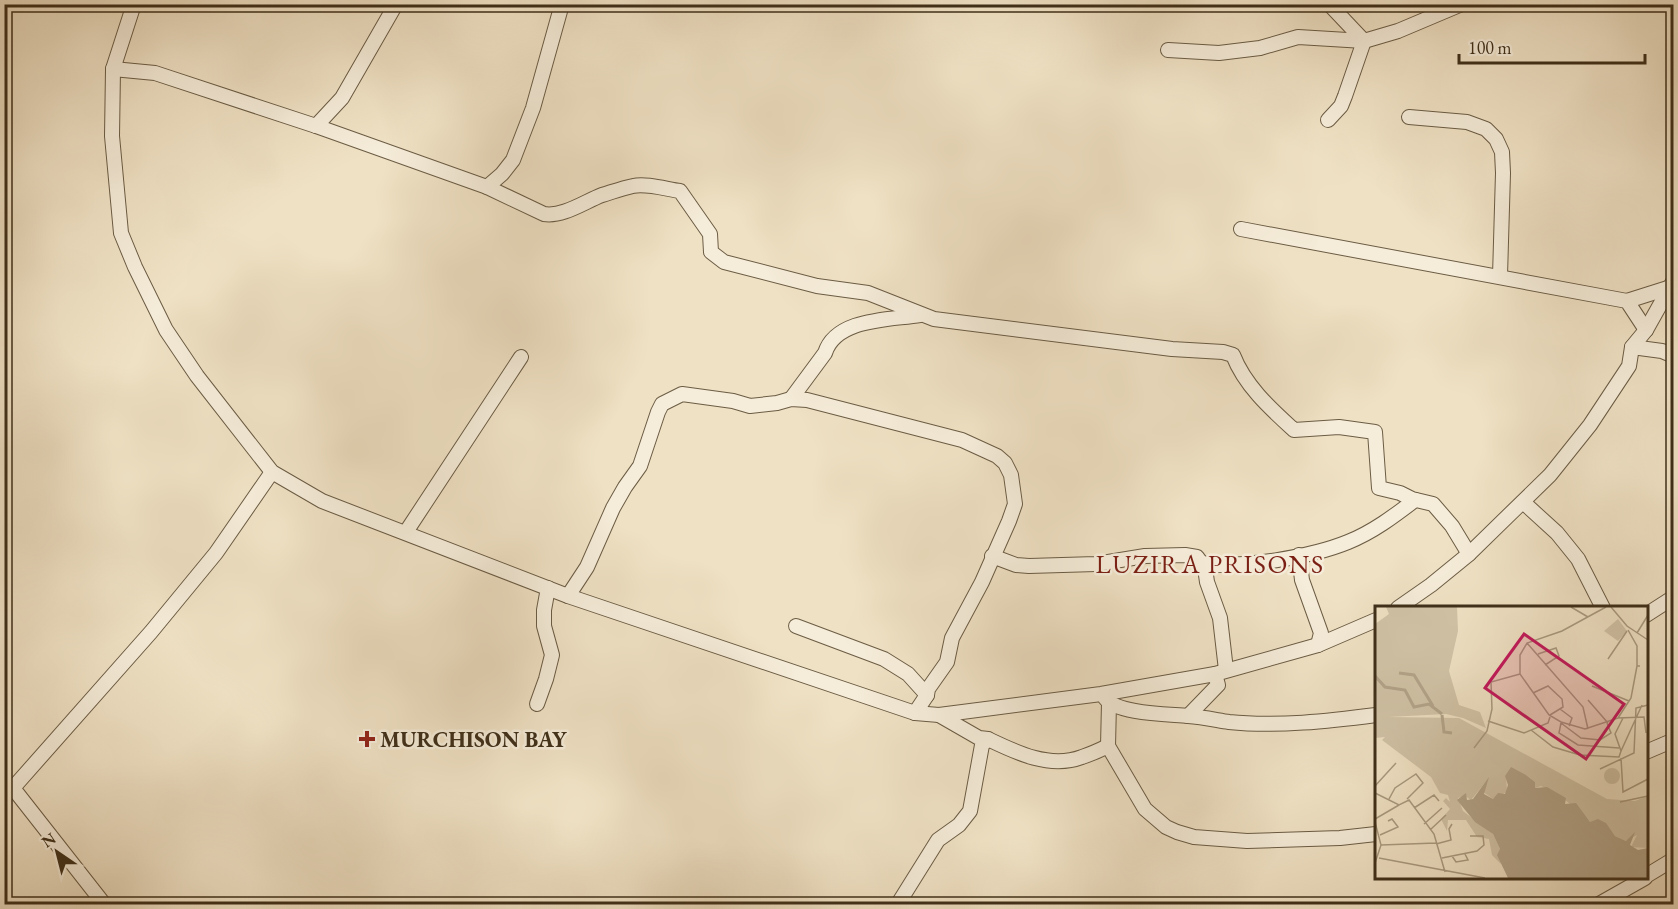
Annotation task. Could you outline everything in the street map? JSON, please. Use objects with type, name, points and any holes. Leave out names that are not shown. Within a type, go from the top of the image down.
[{"type":"street","points":[[134,4],[113,69],[112,136],[122,233],[135,267],[166,330],[184,357],[272,472],[322,501],[568,596],[915,713],[939,715],[1105,699],[1221,672],[1318,645],[1375,621]]},
{"type":"street","points":[[316,126],[342,98],[396,4]]},
{"type":"street","points":[[487,187],[513,160],[533,108],[562,4]]},
{"type":"street","points":[[1329,4],[1364,41]]},
{"type":"street","points":[[1168,50],[1220,52],[1260,48],[1298,37],[1364,41],[1398,31],[1462,4]]},
{"type":"street","points":[[1328,120],[1341,106],[1364,41]]},
{"type":"street","points":[[113,69],[155,72],[487,187],[550,215],[634,186],[644,185],[680,191],[710,234],[711,252],[724,262],[817,286],[868,293],[934,320],[1172,350],[1223,352],[1233,355],[1242,373],[1254,389],[1270,408],[1294,430],[1339,427],[1375,432],[1379,488],[1432,504],[1452,526],[1469,554]]},
{"type":"street","points":[[1409,117],[1467,122],[1486,129],[1496,139],[1502,152],[1503,173],[1500,276]]},
{"type":"street","points":[[1241,229],[1627,301],[1671,284]]},
{"type":"street","points":[[1401,606],[1469,554],[1550,475],[1590,425],[1629,366],[1632,347],[1646,330],[1671,284]]},
{"type":"street","points":[[1627,301],[1646,330]]},
{"type":"street","points":[[791,399],[825,353],[828,345],[852,326],[921,315]]},
{"type":"street","points":[[1632,347],[1662,351],[1674,356]]},
{"type":"street","points":[[406,532],[521,357]]},
{"type":"street","points":[[568,596],[587,567],[613,508],[640,466],[662,404],[682,394],[733,401],[750,406],[791,399],[807,400],[962,440],[997,456],[1005,463],[1011,475],[1015,504],[982,582],[952,638],[947,662],[915,713]]},
{"type":"street","points":[[104,904],[13,789],[151,632],[216,553],[272,472]]},
{"type":"street","points":[[1202,563],[1232,565],[1299,555],[1350,542],[1391,519],[1415,500]]},
{"type":"street","points":[[1524,502],[1557,533],[1578,559],[1602,606]]},
{"type":"street","points":[[992,556],[1016,565],[1029,566],[1096,564],[1145,555],[1197,557],[1205,568],[1207,582],[1220,618],[1221,672],[1218,685],[1188,716]]},
{"type":"street","points":[[1299,555],[1302,580],[1321,633],[1318,645]]},
{"type":"street","points":[[1207,582],[1232,565]]},
{"type":"street","points":[[537,704],[552,655],[544,626],[548,588]]},
{"type":"street","points":[[1648,614],[1674,597]]},
{"type":"street","points":[[796,626],[884,658],[908,674],[927,695]]},
{"type":"street","points":[[1105,699],[1148,713],[1231,722],[1273,723],[1375,715]]},
{"type":"street","points":[[1105,699],[1108,746],[1145,809],[1166,827],[1194,837],[1247,841],[1340,838],[1375,834]]},
{"type":"street","points":[[939,715],[979,738],[988,739],[1017,753],[1042,760],[1065,761],[1081,758],[1108,746]]},
{"type":"street","points":[[898,904],[938,840],[958,825],[970,811],[982,745],[988,739]]},
{"type":"street","points":[[1648,752],[1674,740]]},
{"type":"street","points":[[1648,876],[1674,859]]},
{"type":"street","points":[[1599,904],[1643,879]]},
{"type":"place","name":"MURCHISON BAY","points":[[367,739]]},
{"type":"district","name":"LUZIRA PRISONS","points":[[1210,564]]}]
